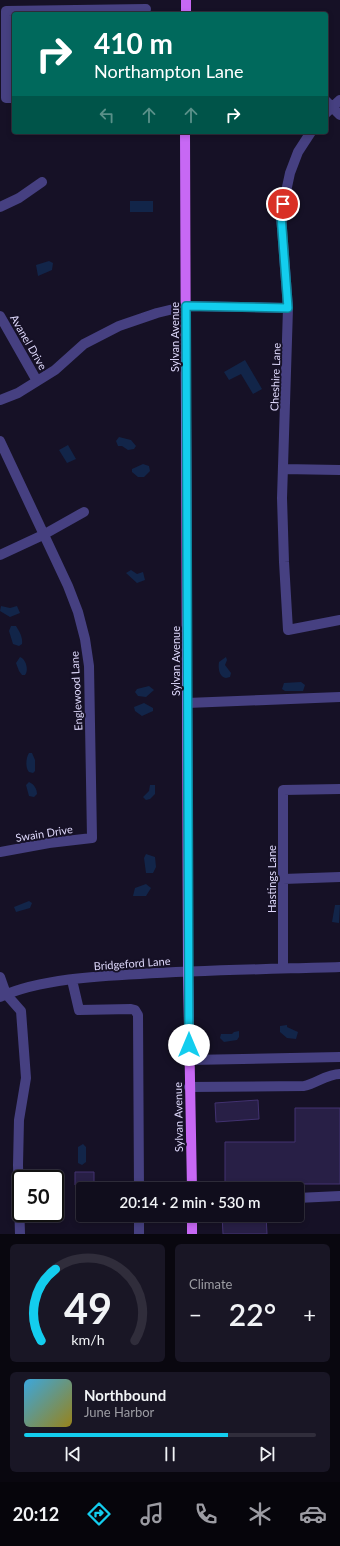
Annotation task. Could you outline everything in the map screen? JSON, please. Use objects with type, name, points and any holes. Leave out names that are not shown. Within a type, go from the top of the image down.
[{"type":"main road","points":[[186,0],[186,12]]},
{"type":"main road","name":"Sylvan Avenue","points":[[185,134],[188,971],[192,1182]]},
{"type":"main road","points":[[192,1222],[192,1234]]},
{"type":"street","points":[[12,98],[6,98],[6,11],[146,9]]},
{"type":"street","points":[[340,100],[328,107],[340,115]]},
{"type":"street","name":"Cheshire Lane","points":[[310,134],[298,152],[290,173],[281,215],[288,308],[283,469],[284,562],[288,630],[340,620]]},
{"type":"street","points":[[0,207],[19,198],[42,182]]},
{"type":"street","points":[[0,400],[18,393],[55,370],[84,344],[119,326],[157,313],[186,306],[288,308]]},
{"type":"street","name":"Avanel Drive","points":[[0,316],[37,381]]},
{"type":"street","name":"Englewood Lane","points":[[0,441],[42,535],[68,586],[78,612],[85,638],[89,666],[92,838]]},
{"type":"street","points":[[283,469],[340,470]]},
{"type":"street","points":[[0,555],[42,535],[84,512]]},
{"type":"street","points":[[187,702],[340,697]]},
{"type":"street","name":"Hastings Lane","points":[[283,968],[283,790],[340,789]]},
{"type":"street","name":"Swain Drive","points":[[0,852],[49,843],[92,838]]},
{"type":"street","points":[[283,879],[340,877]]},
{"type":"street","name":"Bridgeford Lane","points":[[3,995],[72,980],[188,971],[340,967]]},
{"type":"street","points":[[0,977],[3,995],[21,1011],[26,1078],[19,1120],[18,1164],[20,1234]]},
{"type":"street","points":[[72,980],[79,1010],[131,1009],[135,1010],[138,1015],[139,1182]]},
{"type":"street","points":[[189,1060],[340,1057]]},
{"type":"street","points":[[189,1087],[304,1086],[314,1084],[331,1074],[340,1074]]},
{"type":"street","points":[[304,1198],[340,1196]]},
{"type":"street","points":[[139,1222],[139,1234]]},
{"type":"water","points":[[130,201],[153,201],[153,212],[130,212]]},
{"type":"water","points":[[49,261],[53,263],[52,270],[38,276],[36,265]]},
{"type":"water","points":[[245,360],[262,389],[253,394],[241,374],[229,380],[224,372]]},
{"type":"water","points":[[119,437],[131,440],[136,446],[134,449],[128,450],[122,446],[118,446],[116,441]]},
{"type":"water","points":[[68,445],[76,459],[67,463],[59,450]]},
{"type":"water","points":[[143,464],[149,466],[150,471],[144,477],[138,477],[132,472],[132,469]]},
{"type":"water","points":[[131,570],[137,574],[143,572],[145,580],[137,583],[126,573]]},
{"type":"water","points":[[1,606],[10,608],[17,606],[20,613],[10,617],[0,611]]},
{"type":"water","points":[[11,626],[16,626],[22,639],[22,644],[19,646],[13,644],[9,631]]},
{"type":"water","points":[[20,657],[24,660],[26,665],[27,670],[25,675],[22,675],[19,671],[16,663]]},
{"type":"water","points":[[226,657],[227,660],[225,665],[231,673],[230,677],[226,678],[220,674],[219,662]]},
{"type":"water","points":[[301,682],[305,685],[303,691],[285,691],[282,689],[284,683]]},
{"type":"water","points":[[149,686],[154,690],[146,697],[138,696],[135,692],[137,689]]},
{"type":"water","points":[[144,703],[153,708],[153,711],[142,716],[135,711],[134,707]]},
{"type":"water","points":[[29,753],[32,753],[35,760],[35,771],[33,773],[29,772],[26,765]]},
{"type":"water","points":[[29,782],[34,785],[36,790],[37,794],[34,797],[29,796],[26,785]]},
{"type":"water","points":[[150,785],[155,785],[155,794],[150,799],[146,800],[143,797],[149,791]]},
{"type":"water","points":[[146,854],[155,857],[156,867],[153,873],[146,873],[144,858]]},
{"type":"water","points":[[146,884],[151,888],[146,896],[133,896],[135,888]]},
{"type":"water","points":[[29,901],[32,903],[30,908],[16,912],[14,907]]},
{"type":"water","points":[[335,905],[340,905],[339,923],[332,922]]},
{"type":"water","points":[[287,1025],[287,1027],[298,1032],[296,1039],[287,1038],[280,1032],[280,1026]]},
{"type":"water","points":[[239,1031],[239,1037],[237,1040],[224,1042],[220,1038],[221,1034],[232,1034]]},
{"type":"water","points":[[83,1144],[86,1147],[86,1162],[82,1165],[78,1163],[78,1147]]},
{"type":"building","points":[[258,1100],[259,1119],[216,1122],[215,1103]]},
{"type":"building","points":[[295,1108],[340,1108],[340,1184],[304,1184],[304,1182],[225,1182],[225,1142],[295,1142]]},
{"type":"building","points":[[75,1172],[94,1172],[94,1182],[76,1182],[75,1185]]},
{"type":"building","points":[[222,1222],[266,1222],[267,1234],[223,1234]]},
{"type":"route","points":[[189,1045],[186,306],[288,308],[285,247],[281,215],[283,204]]}]
